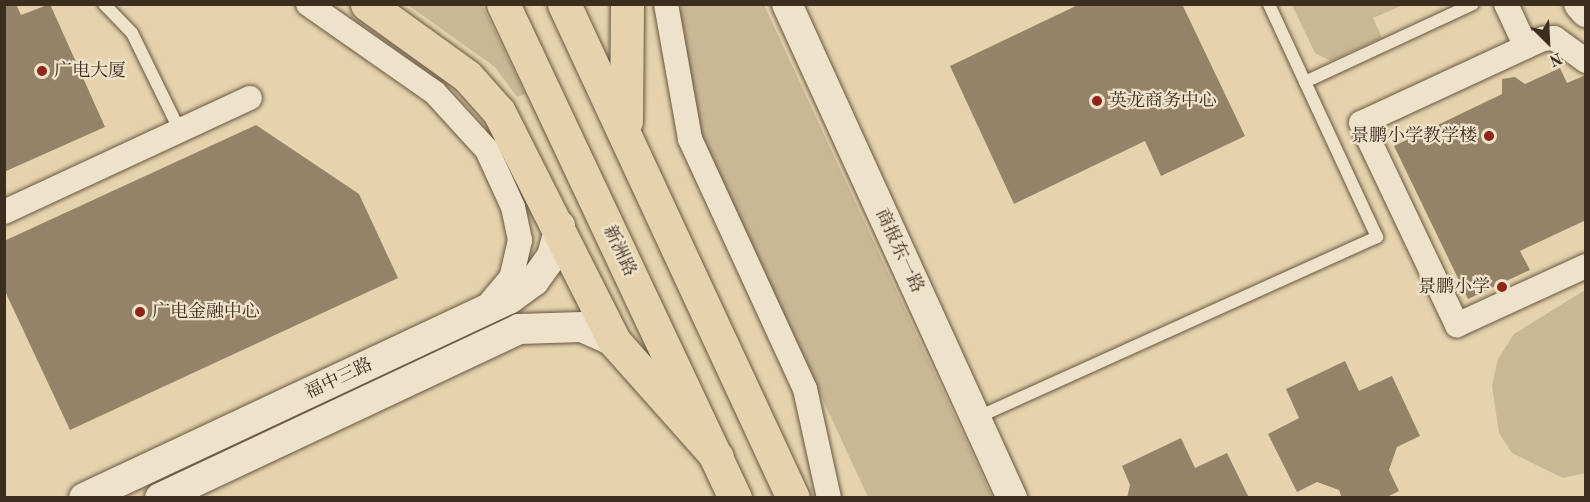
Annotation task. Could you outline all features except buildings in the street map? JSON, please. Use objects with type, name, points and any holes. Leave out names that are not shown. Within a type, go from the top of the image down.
[{"type":"main road","points":[[367,4],[467,76],[500,112],[560,226],[614,342],[717,457]]},
{"type":"main road","name":"新洲路","points":[[503,4],[735,498]]},
{"type":"main road","points":[[564,4],[793,498]]},
{"type":"main road","points":[[627,4],[623,101],[630,147]]},
{"type":"street","points":[[308,4],[435,93],[487,150],[513,207],[519,255],[504,289],[473,316]]},
{"type":"street","points":[[666,4],[690,139],[805,389],[829,498]]},
{"type":"street","name":"商报东一路","points":[[787,4],[1012,498]]},
{"type":"street","points":[[1506,4],[1526,47]]},
{"type":"street","points":[[1580,4],[1586,12]]},
{"type":"street","points":[[1586,61],[1554,38],[1526,47],[1361,123],[1456,325],[1586,266]]},
{"type":"street","points":[[4,212],[250,98]]},
{"type":"street","name":"福中三路","points":[[84,498],[473,316],[534,281],[552,256],[560,226]]},
{"type":"street","name":"福中三路","points":[[160,498],[519,329],[582,327],[614,342]]},
{"type":"lane","points":[[104,4],[132,33],[180,131]]},
{"type":"lane","points":[[975,418],[1377,237],[1269,4]]},
{"type":"lane","points":[[1305,82],[1473,4]]},
{"type":"shaded area","points":[[408,5],[482,5],[525,94],[517,97],[495,67]]},
{"type":"shaded area","points":[[683,5],[764,5],[992,497],[868,497],[699,133],[677,17]]},
{"type":"shaded area","points":[[1292,5],[1403,5],[1373,18],[1382,38],[1331,61],[1315,53]]},
{"type":"shaded area","points":[[1585,290],[1585,473],[1563,478],[1512,453],[1499,433],[1492,386],[1498,359],[1514,334]]},
{"type":"place","name":"广电大厦","points":[[42,71]]},
{"type":"place","name":"英龙商务中心","points":[[1097,101]]},
{"type":"place","name":"景鹏小学教学楼","points":[[1489,136]]},
{"type":"place","name":"景鹏小学","points":[[1502,287]]},
{"type":"place","name":"广电金融中心","points":[[140,312]]}]
